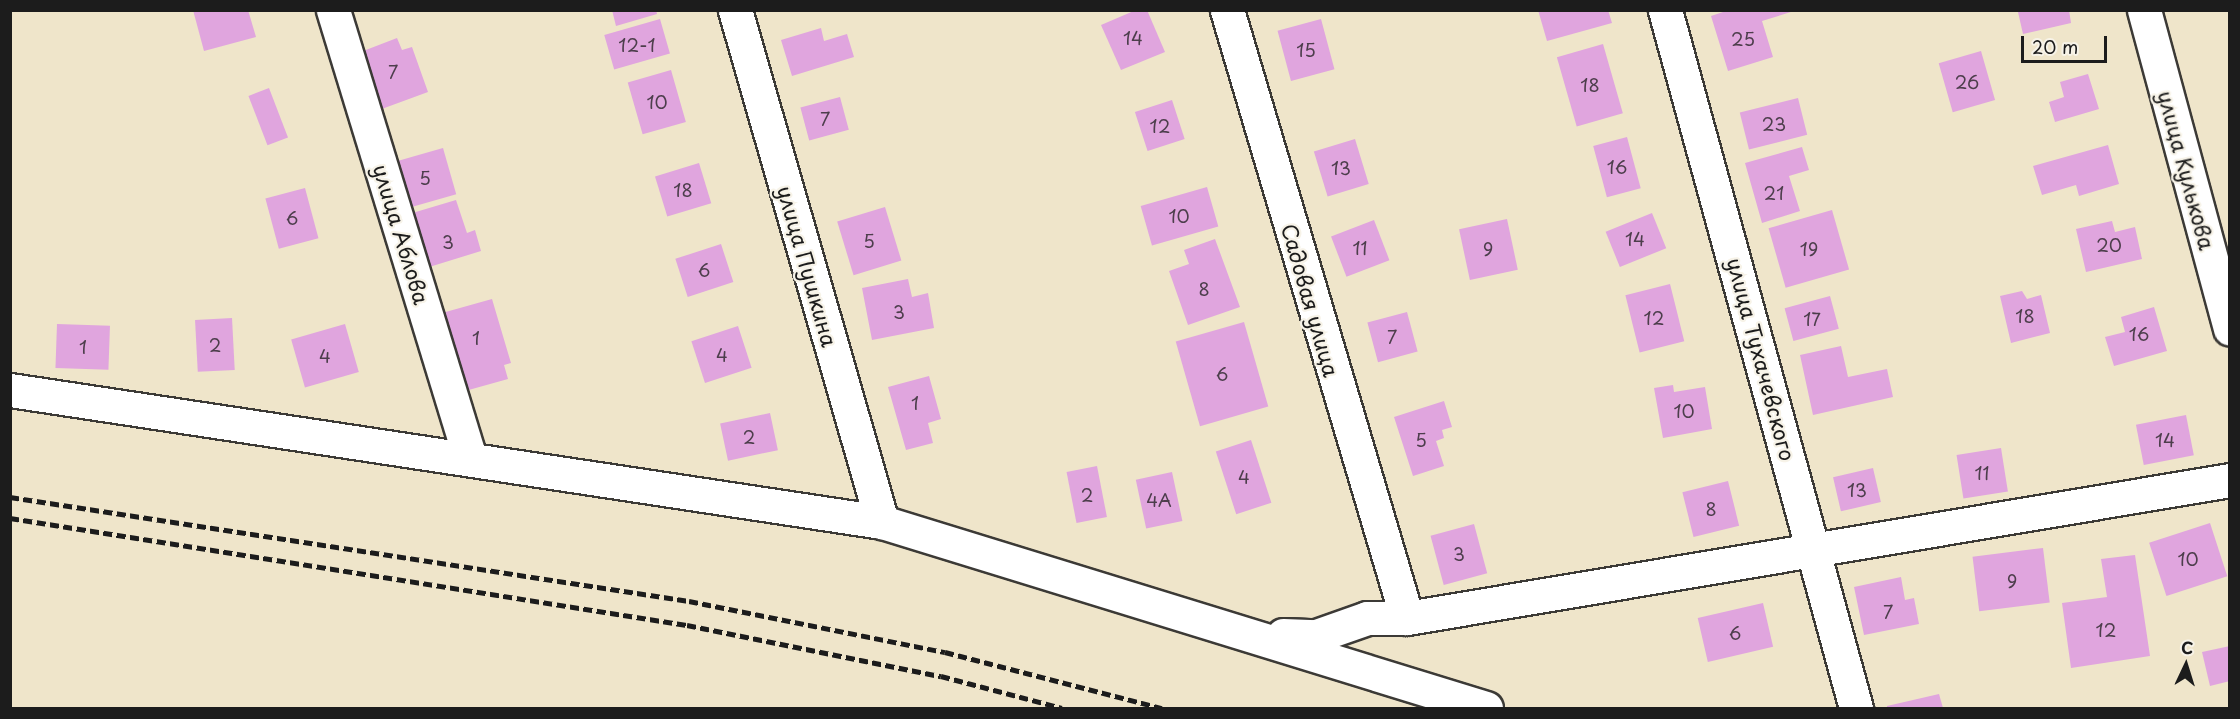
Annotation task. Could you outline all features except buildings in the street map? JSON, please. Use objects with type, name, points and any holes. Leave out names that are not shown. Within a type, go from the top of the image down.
[{"type":"street","name":"улица Аблова","points":[[333,10],[470,457]]},
{"type":"street","name":"улица Пушкина","points":[[735,10],[882,522]]},
{"type":"street","name":"Садовая улица","points":[[1227,10],[1401,604]]},
{"type":"street","name":"улица Тухачевского","points":[[1665,10],[1816,553],[1856,708]]},
{"type":"street","name":"улица Кулькова","points":[[2144,10],[2229,329]]},
{"type":"street","points":[[10,390],[470,457],[882,522],[1257,635],[1486,708]]},
{"type":"street","points":[[1257,635],[1316,636],[1401,604],[1816,553],[2229,480]]},
{"type":"railway","points":[[10,497],[689,601],[945,652],[1162,708]]},
{"type":"railway","points":[[10,518],[687,625],[941,676],[1062,708]]}]
